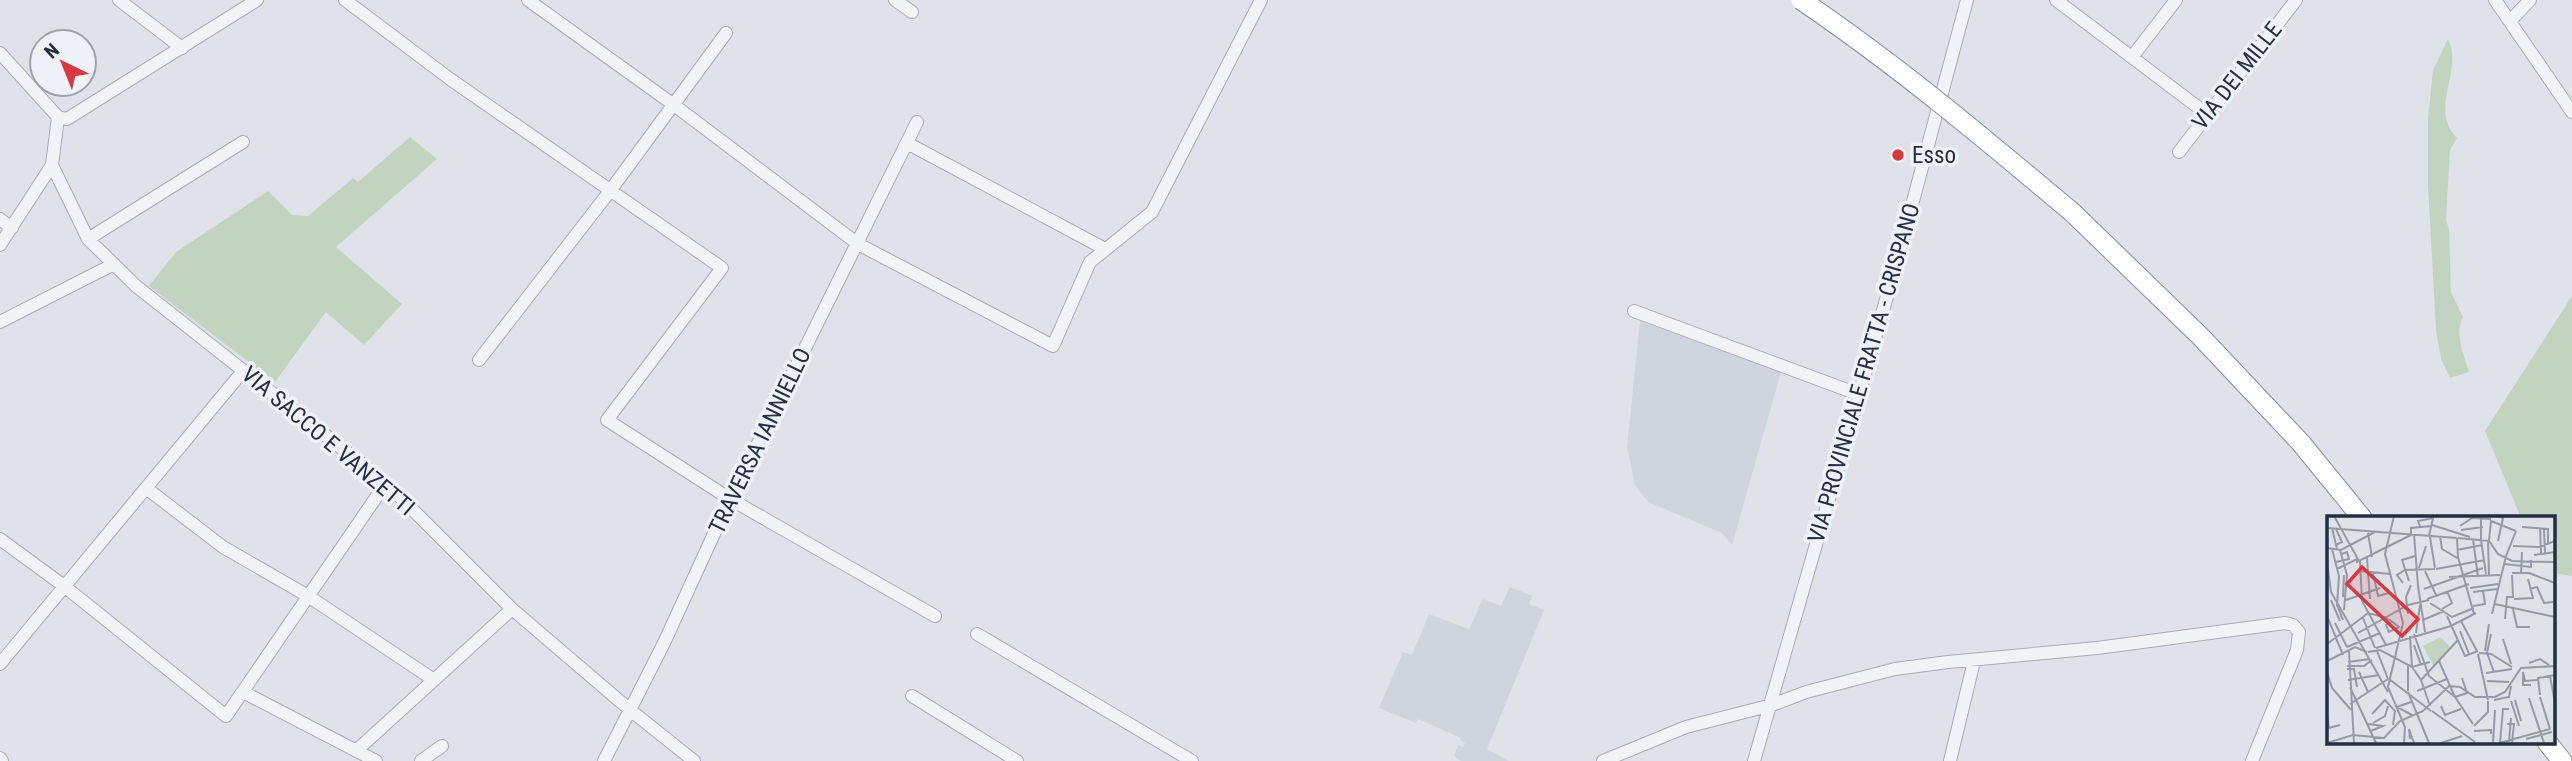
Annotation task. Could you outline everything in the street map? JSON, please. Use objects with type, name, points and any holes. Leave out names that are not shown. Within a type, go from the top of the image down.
[{"type":"highway","points":[[1801,0],[1841,27],[1955,115],[2073,213],[2201,337],[2301,443],[2360,516]]},
{"type":"highway","points":[[2549,744],[2562,761]]},
{"type":"street","points":[[119,0],[182,48]]},
{"type":"street","points":[[0,53],[58,117],[67,120],[257,0]]},
{"type":"street","points":[[345,0],[450,79],[722,268],[607,420],[730,499],[935,616]]},
{"type":"street","points":[[528,0],[674,105],[858,244],[1053,346],[1090,262],[1152,212],[1261,0]]},
{"type":"street","points":[[895,0],[912,12]]},
{"type":"street","name":"VIA PROVINCIALE FRATTA - CRISPANO","points":[[1754,761],[1894,272],[1967,0]]},
{"type":"street","points":[[2056,0],[2207,114]]},
{"type":"street","points":[[2132,57],[2176,0]]},
{"type":"street","name":"VIA DEI MILLE","points":[[2179,152],[2296,0]]},
{"type":"street","points":[[2496,0],[2572,112]]},
{"type":"street","points":[[2511,20],[2530,0]]},
{"type":"street","points":[[479,360],[610,191],[726,33]]},
{"type":"street","points":[[0,245],[52,165],[58,117]]},
{"type":"street","name":"TRAVERSA IANNIELLO","points":[[604,761],[664,643],[730,499],[918,122]]},
{"type":"street","points":[[88,239],[243,142]]},
{"type":"street","points":[[907,143],[1105,249]]},
{"type":"street","name":"VIA SACCO E VANZETTI","points":[[52,165],[88,239],[136,286],[386,483],[512,609],[694,761]]},
{"type":"street","points":[[0,219],[12,228]]},
{"type":"street","points":[[0,321],[114,264]]},
{"type":"street","points":[[1634,311],[1858,394]]},
{"type":"street","points":[[0,664],[243,371]]},
{"type":"street","points":[[0,539],[64,586],[226,716],[386,483]]},
{"type":"street","points":[[146,488],[223,547],[309,596],[434,680]]},
{"type":"street","points":[[357,750],[512,609]]},
{"type":"street","points":[[1603,761],[1686,727],[1895,669],[2285,623],[2293,625],[2298,632],[2297,650],[2252,761]]},
{"type":"street","points":[[977,634],[1192,761]]},
{"type":"street","points":[[1950,761],[1974,661]]},
{"type":"street","points":[[243,692],[376,761]]},
{"type":"street","points":[[912,696],[1017,761]]},
{"type":"street","points":[[421,761],[442,746]]},
{"type":"shaded area","points":[[1640,321],[1781,372],[1732,545],[1722,533],[1648,502],[1635,485],[1627,447]]},
{"type":"shaded area","points":[[1510,587],[1532,596],[1529,604],[1544,610],[1487,749],[1509,761],[1461,761],[1454,756],[1458,745],[1463,747],[1465,743],[1461,738],[1418,719],[1416,723],[1379,708],[1403,652],[1412,655],[1429,614],[1469,629],[1483,599],[1501,606]]},
{"type":"green space","points":[[2448,39],[2452,63],[2446,115],[2449,127],[2457,138],[2450,150],[2446,220],[2449,229],[2451,292],[2463,317],[2459,330],[2469,372],[2450,378],[2441,359],[2436,330],[2428,186],[2428,119],[2433,70]]},
{"type":"green space","points":[[410,137],[437,159],[336,247],[402,304],[364,345],[326,312],[275,382],[149,286],[176,252],[268,191],[292,215],[308,216],[353,178],[358,182]]},
{"type":"green space","points":[[2572,296],[2572,576],[2554,573],[2554,516],[2520,516],[2485,431]]},
{"type":"place","name":"Esso","points":[[1898,155]]}]
